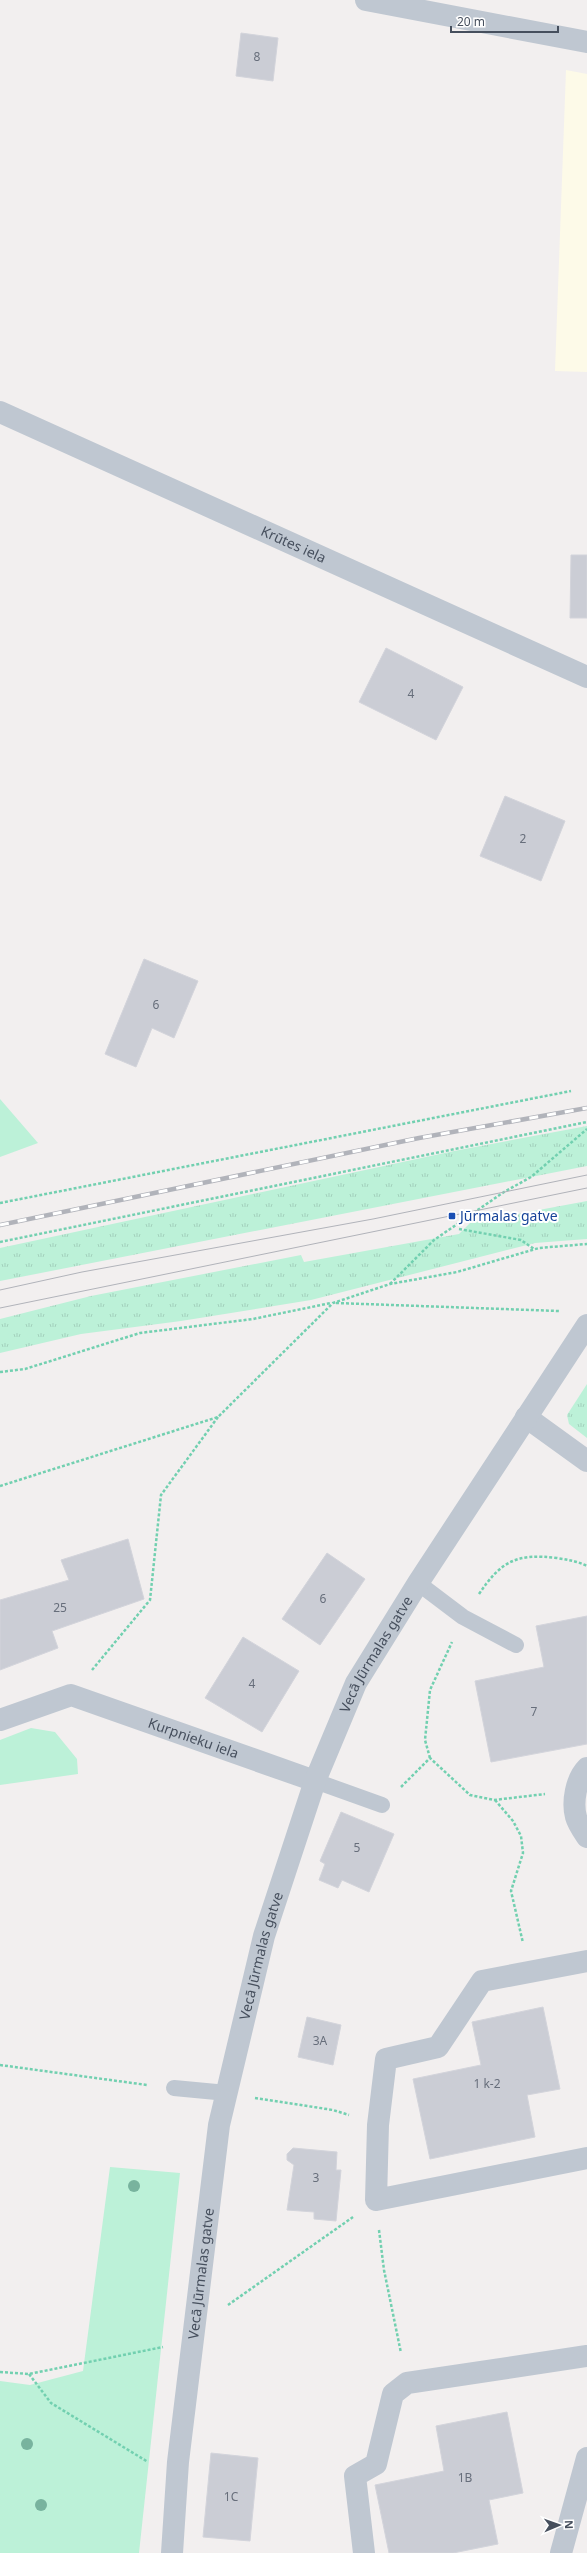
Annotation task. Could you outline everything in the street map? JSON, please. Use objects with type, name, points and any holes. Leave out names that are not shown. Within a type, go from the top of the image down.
[{"type":"street","points":[[366,0],[587,42]]},
{"type":"street","name":"Krūtes iela","points":[[0,412],[587,677]]},
{"type":"street","name":"Vecā Jūrmalas gatve","points":[[172,2553],[178,2462],[219,2125],[264,1936],[315,1781],[356,1683],[418,1583],[587,1325]]},
{"type":"street","points":[[526,1417],[587,1461]]},
{"type":"street","points":[[0,1720],[71,1695]]},
{"type":"street","name":"Kurpnieku iela","points":[[71,1695],[315,1781]]},
{"type":"street","points":[[587,1768],[581,1774],[576,1793],[576,1817],[587,1837]]},
{"type":"street","points":[[587,1961],[482,1981],[438,2047],[386,2059],[378,2125],[376,2200],[587,2158]]},
{"type":"street","points":[[364,2553],[355,2476],[376,2464],[393,2394],[407,2383],[587,2356]]},
{"type":"street","points":[[561,2553],[587,2458]]},
{"type":"lane","points":[[418,1583],[463,1617],[516,1645]]},
{"type":"lane","points":[[315,1781],[382,1805]]},
{"type":"lane","points":[[174,2088],[227,2092]]},
{"type":"path","points":[[0,1203],[571,1091]]},
{"type":"path","points":[[0,1242],[587,1122]]},
{"type":"path","points":[[390,1284],[434,1240],[504,1192],[532,1177],[587,1129]]},
{"type":"path","points":[[459,1229],[521,1240],[534,1249]]},
{"type":"path","points":[[0,1372],[25,1369],[140,1333],[254,1319],[333,1303],[390,1284],[457,1272],[534,1249],[587,1244]]},
{"type":"path","points":[[71,1695],[150,1600],[161,1495],[218,1417],[333,1303],[566,1312]]},
{"type":"path","points":[[0,1486],[218,1417]]},
{"type":"path","points":[[576,1793],[494,1800],[470,1795],[430,1758],[425,1740],[430,1690],[463,1617],[492,1574],[522,1556],[540,1556],[578,1561],[587,1566]]},
{"type":"path","points":[[382,1805],[430,1758]]},
{"type":"path","points":[[494,1800],[513,1821],[521,1836],[523,1853],[511,1891],[529,1972]]},
{"type":"path","points":[[0,2065],[174,2088]]},
{"type":"path","points":[[227,2092],[334,2110],[378,2125]]},
{"type":"path","points":[[0,2372],[29,2374],[194,2335],[376,2200]]},
{"type":"path","points":[[376,2200],[384,2270],[407,2383]]},
{"type":"path","points":[[29,2374],[51,2403],[150,2464]]},
{"type":"shaded area","points":[[566,70],[587,74],[587,372],[555,371]]},
{"type":"green space","points":[[0,1099],[38,1143],[0,1157]]},
{"type":"green space","points":[[587,1126],[587,1166],[0,1281],[0,1248],[454,1151]]},
{"type":"green space","points":[[587,1201],[587,1239],[535,1243],[311,1300],[181,1321],[81,1334],[0,1353],[0,1319],[91,1296],[301,1255],[304,1262],[459,1234],[470,1223]]},
{"type":"green space","points":[[587,1384],[587,1438],[569,1424],[567,1415]]},
{"type":"green space","points":[[31,1728],[55,1732],[77,1759],[78,1774],[0,1785],[0,1740]]},
{"type":"green space","points":[[110,2167],[180,2173],[139,2553],[0,2553],[0,2381],[30,2385],[83,2371]]},
{"type":"building","points":[[241,33],[278,38],[273,81],[236,76]]},
{"type":"building","points":[[571,555],[587,555],[587,618],[570,618]]},
{"type":"building","points":[[386,648],[463,687],[436,740],[359,702]]},
{"type":"building","points":[[505,796],[565,821],[541,881],[480,856]]},
{"type":"building","points":[[144,959],[198,981],[174,1038],[152,1028],[136,1067],[105,1054]]},
{"type":"building","points":[[128,1539],[144,1599],[52,1631],[58,1648],[0,1670],[0,1600],[69,1580],[61,1560]]},
{"type":"building","points":[[327,1553],[365,1579],[320,1645],[282,1619]]},
{"type":"building","points":[[587,1616],[587,1744],[491,1762],[475,1681],[544,1667],[536,1626]]},
{"type":"building","points":[[243,1637],[299,1671],[262,1732],[205,1698]]},
{"type":"building","points":[[341,1812],[394,1834],[369,1892],[342,1880],[338,1888],[319,1880],[325,1864],[320,1861]]},
{"type":"building","points":[[543,2007],[560,2089],[527,2095],[535,2137],[430,2159],[413,2079],[481,2065],[472,2022]]},
{"type":"building","points":[[307,2017],[341,2025],[333,2065],[298,2057]]},
{"type":"building","points":[[293,2148],[337,2152],[336,2170],[341,2170],[336,2221],[314,2219],[314,2212],[287,2210],[294,2165],[287,2160],[287,2154]]},
{"type":"building","points":[[507,2412],[523,2493],[489,2500],[498,2544],[453,2553],[389,2553],[375,2485],[444,2471],[436,2426]]},
{"type":"building","points":[[211,2453],[258,2458],[250,2541],[203,2537]]},
{"type":"tram line","points":[[0,1290],[82,1272],[373,1219],[587,1175]]},
{"type":"tram line","points":[[0,1308],[587,1188]]},
{"type":"railway","points":[[0,1225],[419,1138],[587,1108]]},
{"type":"place","name":"Jūrmalas gatve","points":[[452,1216]]}]
